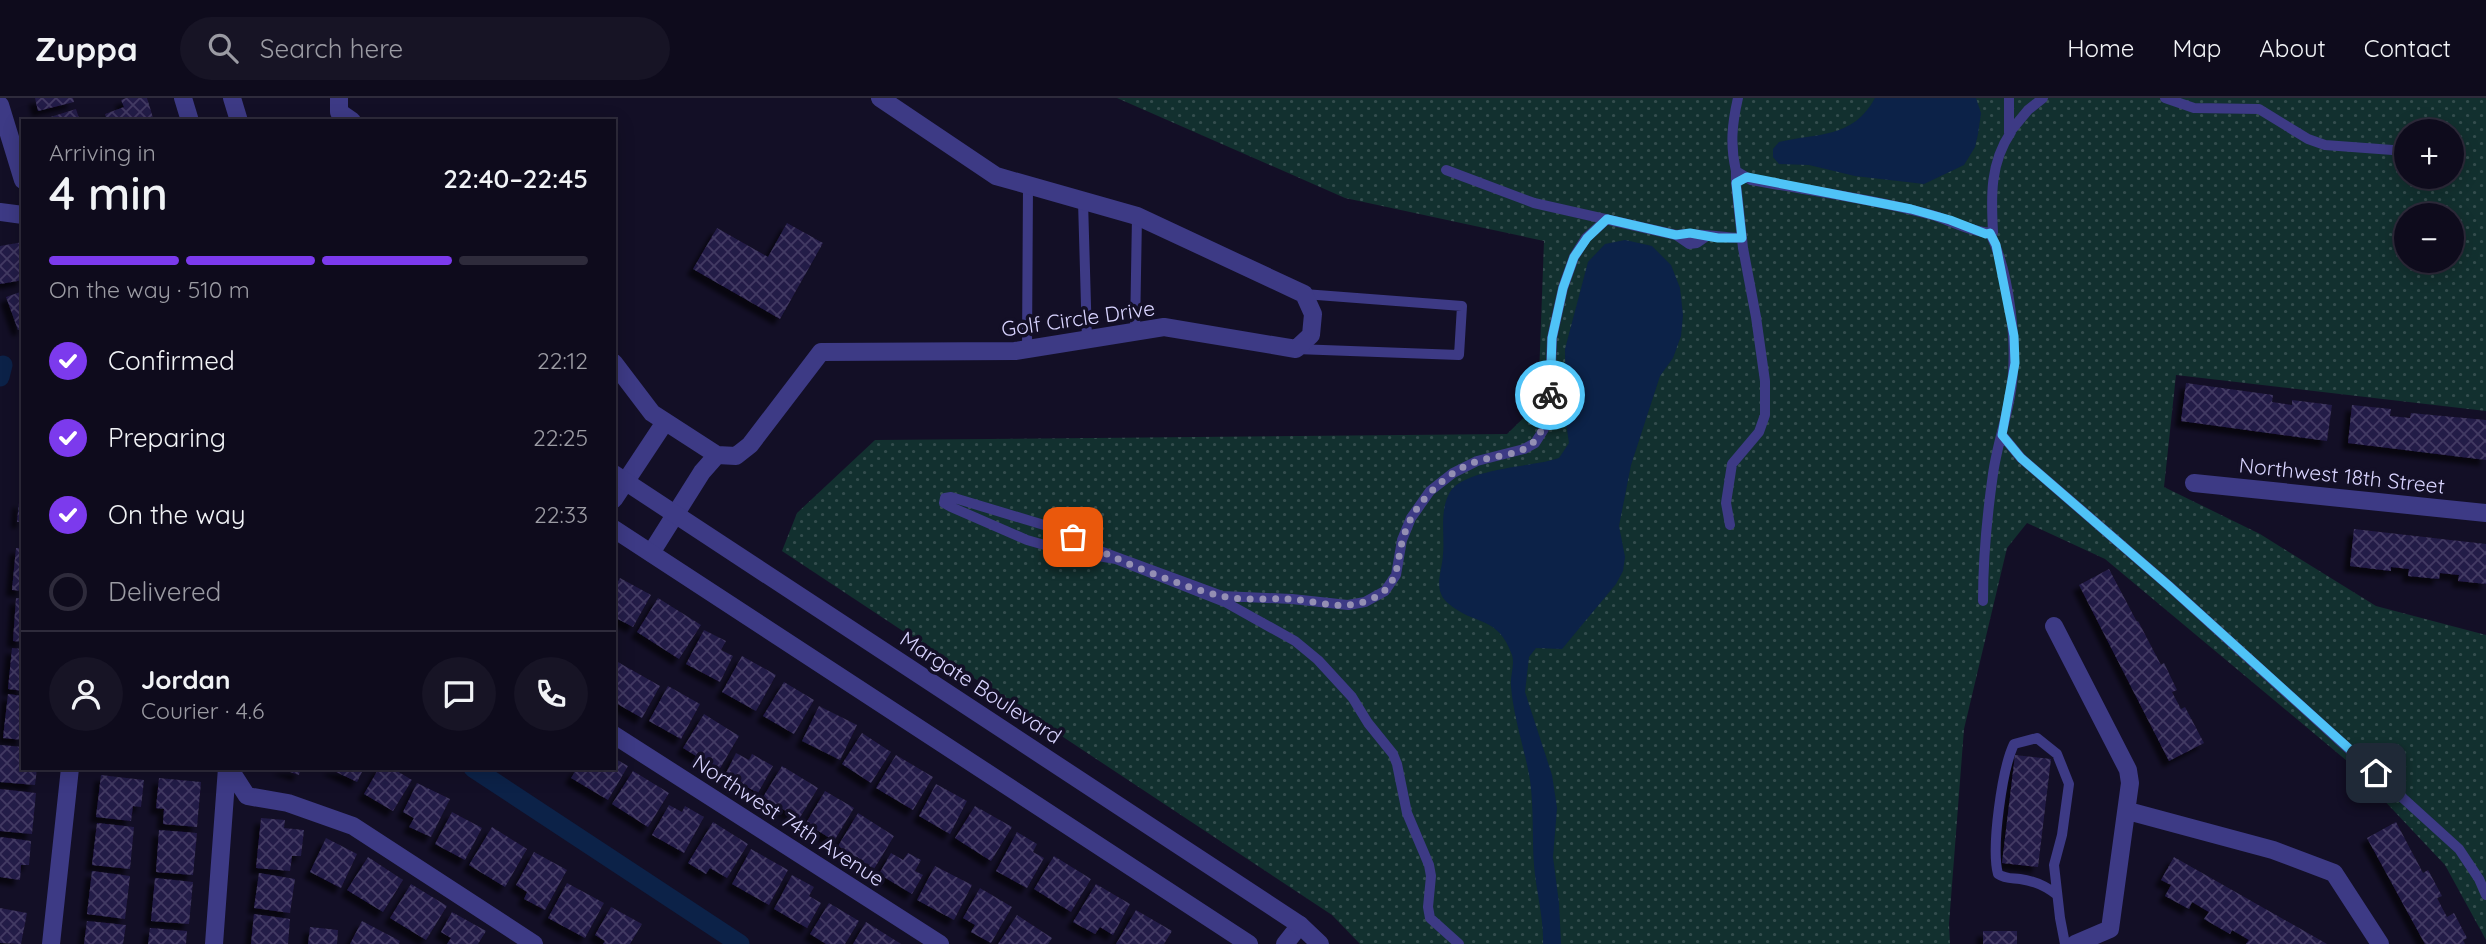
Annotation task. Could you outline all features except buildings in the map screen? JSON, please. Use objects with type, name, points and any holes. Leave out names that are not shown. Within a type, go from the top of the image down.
[{"type":"street","points":[[183,98],[189,119]]},
{"type":"street","points":[[232,98],[238,119]]},
{"type":"street","points":[[339,98],[339,113],[349,119]]},
{"type":"street","points":[[880,98],[996,176],[1137,216],[1304,294],[1313,314],[1311,335],[1296,349]]},
{"type":"street","points":[[0,105],[21,173]]},
{"type":"street","points":[[0,212],[21,215]]},
{"type":"street","name":"Golf Circle Drive","points":[[717,455],[736,456],[750,445],[821,352],[979,353],[1027,349],[1164,327],[1296,349]]},
{"type":"street","points":[[616,366],[652,413],[717,455],[702,472],[651,553]]},
{"type":"street","points":[[620,478],[665,422]]},
{"type":"street","name":"Margate Boulevard","points":[[620,478],[1300,925],[1320,944]]},
{"type":"street","name":"Northwest 18th Street","points":[[2194,483],[2486,513]]},
{"type":"street","points":[[616,530],[1249,944]]},
{"type":"street","points":[[2054,626],[2129,770],[2130,783],[2110,929],[2075,944]]},
{"type":"street","name":"Northwest 74th Avenue","points":[[616,736],[940,944]]},
{"type":"street","points":[[51,944],[70,770]]},
{"type":"street","points":[[214,944],[228,770]]},
{"type":"street","points":[[229,770],[247,796],[288,803],[353,826],[534,944]]},
{"type":"street","points":[[2128,811],[2273,850],[2334,873],[2380,944]]},
{"type":"street","points":[[1285,944],[1300,925]]},
{"type":"lane","points":[[1730,526],[1726,503],[1732,464],[1759,432],[1765,415],[1765,381],[1742,238],[1737,171],[1732,156],[1731,128],[1738,98]]},
{"type":"lane","points":[[2008,98],[2011,132]]},
{"type":"lane","points":[[1737,171],[1747,177],[1911,209],[1986,234],[1993,232],[1992,175],[2003,142],[2028,110],[2043,98]]},
{"type":"lane","points":[[2165,98],[2194,108],[2259,109],[2308,139],[2325,145],[2394,149]]},
{"type":"lane","points":[[1446,170],[1534,203],[1676,235],[1689,244],[1697,243],[1707,236],[1742,238]]},
{"type":"lane","points":[[1736,183],[1747,177]]},
{"type":"lane","points":[[1027,349],[1028,186]]},
{"type":"lane","points":[[1083,201],[1087,340]]},
{"type":"lane","points":[[1135,332],[1137,216]]},
{"type":"lane","points":[[1459,944],[1430,918],[1429,865],[1407,813],[1393,754],[1342,684],[1318,660],[1295,641],[1225,602],[1116,559],[1062,550],[1027,540],[951,508],[944,503],[945,498],[951,497],[1054,528],[1097,550],[1222,596],[1348,605],[1365,602],[1385,591],[1396,575],[1406,529],[1430,491],[1453,473],[1477,461],[1524,449],[1535,443],[1544,429],[1550,392],[1552,338],[1563,288],[1574,257],[1587,238],[1607,219]]},
{"type":"lane","points":[[1983,601],[1983,569],[1993,472],[2012,383],[2014,336],[1999,257],[1990,233]]},
{"type":"lane","points":[[1296,349],[1459,355],[1462,306],[1304,294]]},
{"type":"lane","points":[[2002,435],[2021,458],[2169,586],[2459,849],[2486,895]]},
{"type":"lane","points":[[2057,895],[2044,885],[2004,878],[1998,874],[1995,864],[2000,805],[2008,757],[2014,744],[2027,739],[2037,738],[2057,754],[2069,784],[2062,835],[2054,865],[2065,944]]},
{"type":"green space","points":[[1117,98],[2486,98],[2486,411],[2176,375],[2164,487],[2260,534],[2376,606],[2486,635],[2486,940],[2445,865],[2347,761],[2105,559],[2027,523],[2007,548],[1964,729],[1949,924],[1950,944],[1360,944],[1332,915],[782,551],[797,513],[875,440],[1507,434],[1538,404],[1544,241],[1345,198]]},
{"type":"water","points":[[1875,98],[1976,98],[1981,113],[1978,134],[1975,147],[1964,165],[1924,184],[1855,176],[1809,165],[1779,164],[1773,157],[1773,149],[1779,142],[1845,128],[1866,111]]},
{"type":"water","points":[[1625,240],[1652,246],[1671,265],[1680,288],[1683,315],[1681,336],[1673,358],[1660,376],[1631,465],[1619,526],[1625,557],[1623,571],[1616,584],[1562,649],[1536,648],[1529,657],[1525,692],[1552,775],[1557,808],[1553,857],[1561,944],[1543,944],[1534,865],[1531,791],[1512,697],[1512,655],[1500,633],[1459,611],[1444,599],[1441,593],[1439,581],[1443,555],[1443,515],[1450,492],[1458,484],[1484,473],[1559,458],[1569,443],[1566,423],[1565,349],[1588,262],[1605,244]]},
{"type":"waterway","points":[[0,377],[3,365]]},
{"type":"waterway","points":[[476,770],[740,944]]},
{"type":"way so far","points":[[1073,537],[1131,564],[1222,596],[1348,605],[1365,602],[1385,591],[1396,575],[1402,540],[1411,518],[1430,491],[1453,473],[1477,461],[1504,456],[1535,443],[1544,429],[1550,395]]},
{"type":"route","points":[[1550,395],[1549,362],[1563,288],[1574,257],[1587,238],[1607,219],[1676,235],[1690,233],[1718,238],[1742,238],[1736,183],[1747,177],[1751,180],[1911,209],[1986,234],[1990,233],[1996,245],[2014,336],[2015,363],[2002,435],[2021,458],[2169,586],[2376,773]]}]
